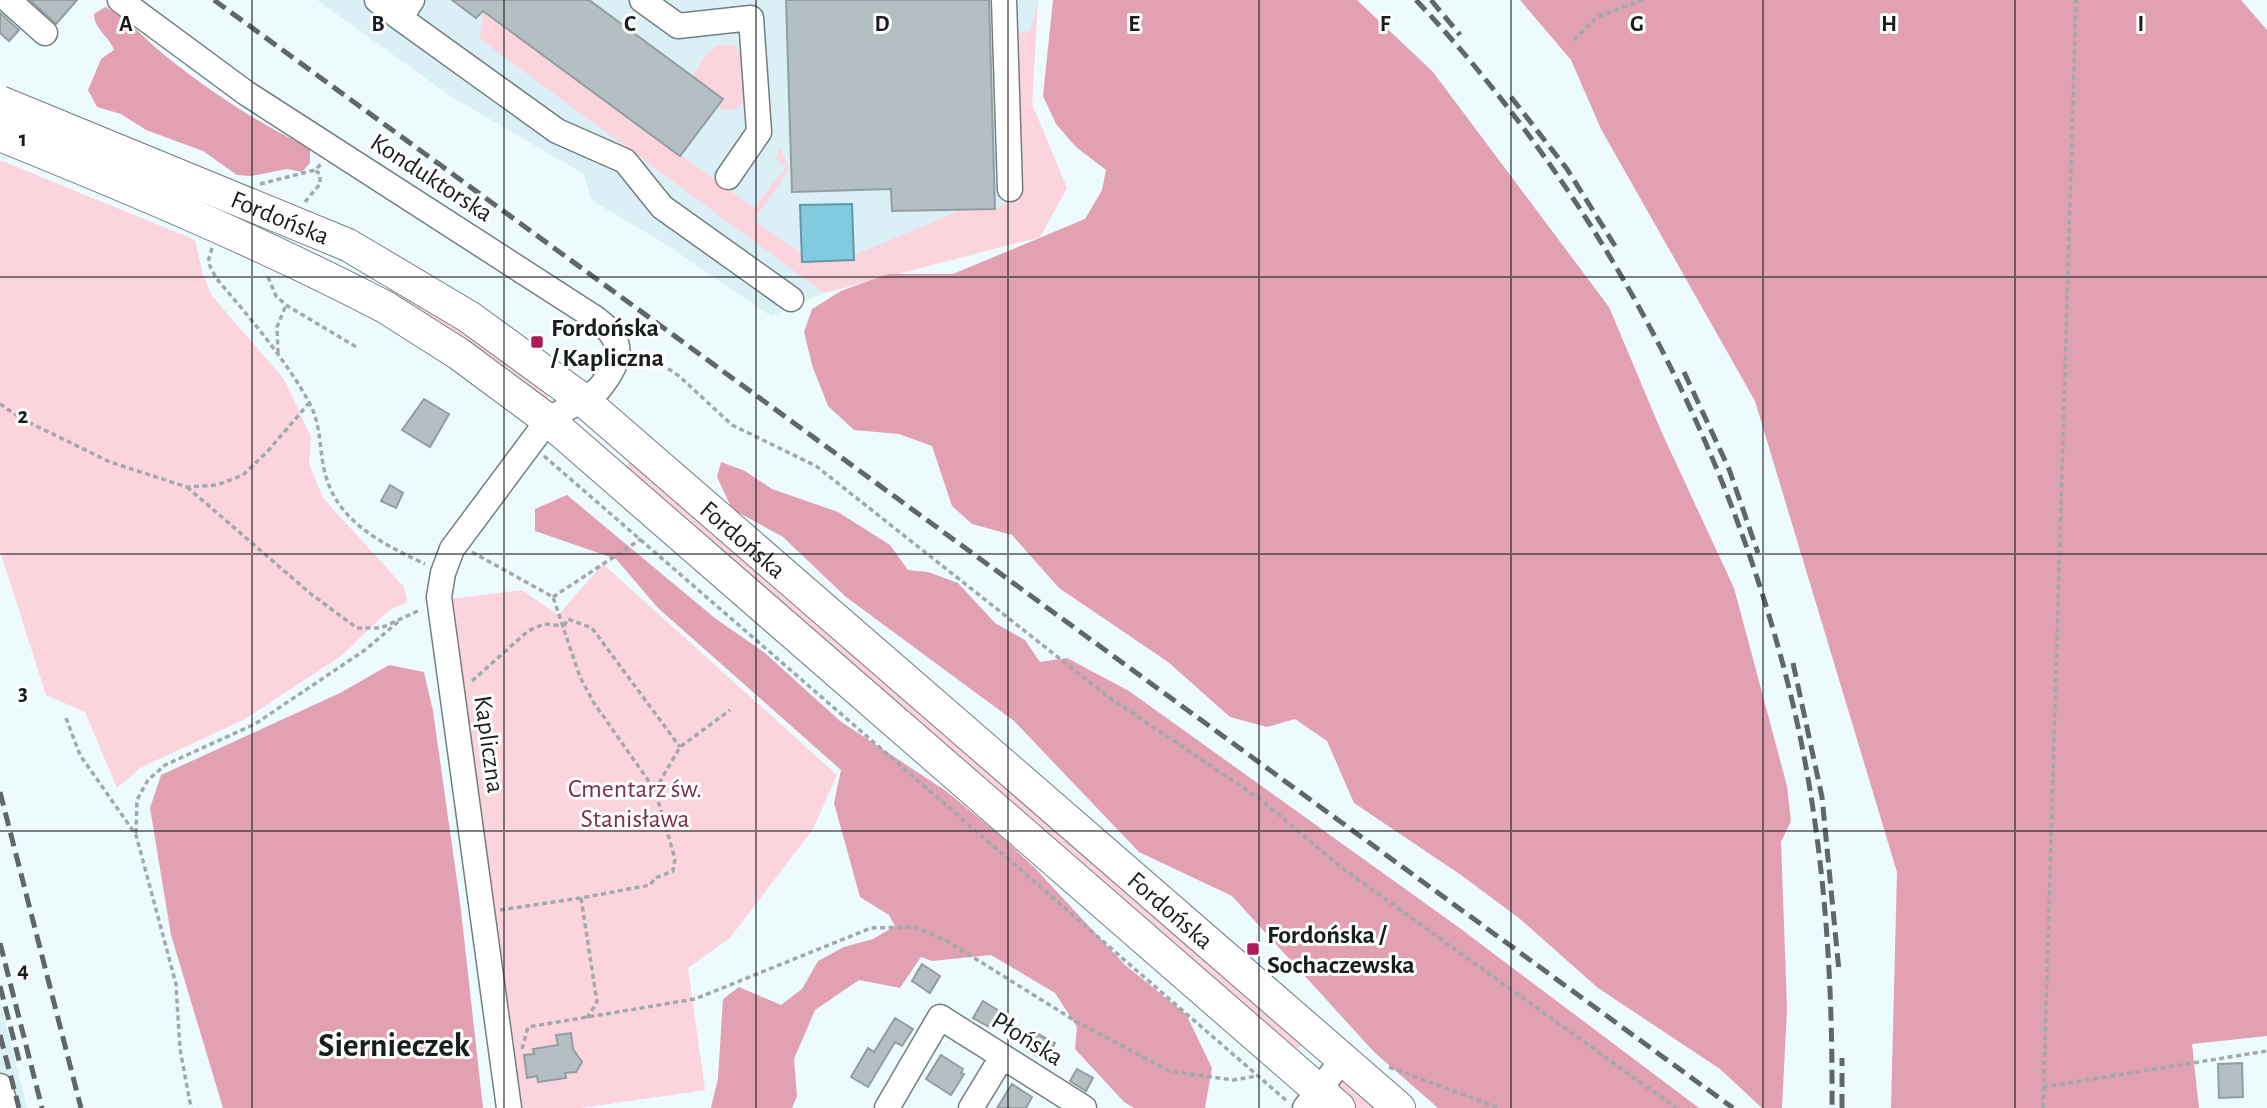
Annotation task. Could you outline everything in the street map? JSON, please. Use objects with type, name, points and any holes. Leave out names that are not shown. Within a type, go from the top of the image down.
[{"type":"main road","name":"Fordońska","points":[[0,102],[348,245],[469,317],[583,400],[1399,1108]]},
{"type":"main road","name":"Fordońska","points":[[0,135],[189,212],[303,264],[385,307],[459,354],[548,421],[1314,1103]]},
{"type":"street","points":[[8,0],[45,33]]},
{"type":"street","name":"Konduktorska","points":[[120,0],[214,71],[605,325],[616,338],[618,351]]},
{"type":"street","points":[[377,0],[406,9],[557,131],[625,161],[662,206],[791,299]]},
{"type":"street","points":[[642,0],[678,26],[751,18],[760,132],[728,177]]},
{"type":"street","points":[[1004,0],[1010,189]]},
{"type":"street","points":[[548,421],[583,400],[604,383],[618,351]]},
{"type":"street","name":"Kapliczna","points":[[509,1108],[497,910],[439,597],[443,572],[456,543],[548,421]]},
{"type":"street","name":"Płońska","points":[[887,1108],[940,1017],[1084,1108]]},
{"type":"street","points":[[971,1108],[1002,1057]]},
{"type":"street","points":[[1314,1103],[1343,1059]]},
{"type":"street","points":[[0,1086],[6,1108]]},
{"type":"path","points":[[1574,40],[1597,18],[1643,0]]},
{"type":"path","points":[[2043,1108],[2076,0]]},
{"type":"path","points":[[254,187],[315,170],[330,147]]},
{"type":"path","points":[[214,244],[208,262],[216,278],[279,356],[317,419],[324,467],[336,501],[351,519],[384,544],[443,572]]},
{"type":"path","points":[[279,356],[277,327],[286,304]]},
{"type":"path","points":[[618,351],[643,355],[660,362],[732,425],[816,466],[1107,696],[1260,799],[1342,868],[1676,1108]]},
{"type":"path","points":[[0,404],[22,419],[110,462],[187,487],[217,485],[243,475],[267,452],[309,403]]},
{"type":"path","points":[[527,448],[551,459],[1257,1076],[1314,1103]]},
{"type":"path","points":[[187,487],[347,622],[358,628],[370,629],[399,621]]},
{"type":"path","points":[[553,597],[641,539]]},
{"type":"path","points":[[456,543],[553,597],[580,677],[594,703],[655,790],[675,859],[673,872],[655,878],[650,886],[497,910]]},
{"type":"path","points":[[191,1108],[180,1049],[176,984],[136,835],[137,800],[148,780],[166,765],[255,724],[365,650],[399,621],[439,597]]},
{"type":"path","points":[[564,626],[568,619],[592,628],[680,747]]},
{"type":"path","points":[[470,688],[472,679],[483,668],[528,631],[544,624],[564,626]]},
{"type":"path","points":[[655,790],[680,747],[730,710]]},
{"type":"path","points":[[66,718],[80,755],[136,835]]},
{"type":"path","points":[[581,898],[597,1002],[587,1018]]},
{"type":"path","points":[[518,1042],[520,1055],[528,1027],[695,999],[871,928],[915,927],[947,941],[1077,1022],[1169,1071],[1233,1080],[1266,1073]]},
{"type":"path","points":[[2043,1087],[2267,1051]]},
{"type":"path","points":[[1383,1064],[1416,1079],[1499,1108]]},
{"type":"shaded area","points":[[317,0],[1038,0],[1032,104],[1067,188],[1040,237],[824,293],[771,316],[667,245],[591,200],[584,174],[452,97]]},
{"type":"shaded area","points":[[1053,0],[1357,0],[1433,72],[1609,307],[1662,433],[1734,588],[1787,786],[1791,821],[1781,842],[1787,1009],[1782,1108],[1762,1108],[1720,1069],[1598,988],[1520,919],[1461,875],[1354,803],[1327,741],[1295,719],[1267,727],[1230,717],[1168,662],[1059,588],[1012,535],[972,524],[952,506],[932,446],[899,434],[854,430],[828,406],[812,365],[804,332],[812,309],[841,291],[888,274],[953,274],[1085,219],[1102,190],[1106,170],[1076,147],[1056,124],[1043,96]]},
{"type":"shaded area","points":[[1520,0],[2241,0],[2267,30],[2267,1036],[2192,1044],[2199,1108],[1891,1108],[1897,872],[1755,401],[1601,129],[1571,60]]},
{"type":"shaded area","points":[[105,7],[126,20],[156,48],[211,90],[269,127],[310,148],[310,163],[302,172],[287,169],[251,176],[237,175],[203,151],[146,130],[121,114],[97,107],[88,90],[101,59],[114,50],[95,19],[94,14]]},
{"type":"shaded area","points":[[721,462],[745,471],[772,489],[838,512],[890,545],[908,570],[928,572],[958,583],[995,623],[1025,640],[1040,662],[1067,658],[1129,691],[1461,929],[1699,1108],[1438,1108],[1374,1052],[1232,896],[1139,852],[1014,721],[846,597],[783,537],[732,509],[717,477]]},
{"type":"shaded area","points":[[567,495],[716,619],[765,653],[840,721],[946,791],[1034,867],[1125,965],[1186,1014],[1212,1068],[1205,1108],[1134,1108],[1124,1102],[1075,1049],[1077,1027],[1055,993],[991,955],[932,961],[921,957],[900,988],[859,980],[815,1010],[794,1059],[797,1096],[792,1108],[711,1108],[718,1078],[723,999],[739,987],[781,1005],[802,989],[818,961],[844,947],[873,939],[895,926],[889,915],[860,897],[834,803],[841,770],[658,608],[616,559],[535,531],[535,509]]},
{"type":"shaded area","points":[[389,665],[424,672],[433,711],[460,902],[483,1108],[223,1108],[171,935],[150,808],[161,775],[340,693]]},
{"type":"shaded area","points":[[0,1002],[27,1108],[0,1108]]},
{"type":"green space","points":[[1038,0],[1032,104],[1067,188],[1040,237],[824,293],[480,39],[483,11],[754,208],[786,167],[776,159],[780,147],[788,166],[787,173],[754,220],[802,254],[802,262],[854,259],[854,255],[964,209],[995,209],[1024,192],[1018,33],[1030,31]]},
{"type":"green space","points":[[717,45],[733,45],[744,57],[748,94],[738,108],[723,111],[692,76],[706,55]]},
{"type":"green space","points":[[0,160],[195,240],[203,275],[212,296],[284,379],[311,437],[309,464],[323,498],[404,587],[407,602],[388,611],[341,656],[245,719],[140,768],[117,788],[85,712],[46,695],[0,551]]},
{"type":"green space","points":[[364,268],[395,283],[547,388],[548,398],[540,398],[361,281],[392,291]]},
{"type":"green space","points":[[635,456],[1305,1041],[1292,1054],[622,470]]},
{"type":"green space","name":"Cmentarz św. Stanisława","points":[[603,564],[837,775],[813,829],[730,938],[688,968],[705,1090],[581,1108],[520,1108],[447,606],[452,599],[522,590],[558,615]]},
{"type":"green space","points":[[1346,1079],[1382,1108],[1352,1108],[1334,1092],[1334,1081]]},
{"type":"water","points":[[852,204],[854,260],[802,262],[800,205]]},
{"type":"building","points":[[30,0],[77,0],[56,24]]},
{"type":"building","points":[[452,0],[589,0],[723,99],[680,156],[483,11],[476,18]]},
{"type":"building","points":[[786,0],[989,0],[995,209],[892,211],[891,189],[792,192]]},
{"type":"building","points":[[0,13],[19,30],[9,41],[0,33]]},
{"type":"building","points":[[424,399],[449,414],[430,447],[402,430]]},
{"type":"building","points":[[390,485],[403,493],[396,508],[381,501]]},
{"type":"building","points":[[922,964],[940,976],[930,993],[912,981]]},
{"type":"building","points":[[983,1001],[1001,1012],[991,1028],[973,1018]]},
{"type":"building","points":[[895,1018],[913,1029],[902,1046],[895,1042],[868,1087],[851,1077],[868,1048],[874,1052]]},
{"type":"building","points":[[571,1033],[573,1049],[582,1062],[576,1072],[565,1073],[566,1078],[538,1082],[537,1076],[527,1078],[524,1055],[534,1054],[533,1049],[558,1045],[556,1035]]},
{"type":"building","points":[[1036,1033],[1055,1043],[1045,1061],[1026,1050]]},
{"type":"building","points":[[941,1055],[963,1069],[961,1073],[964,1074],[951,1095],[926,1079]]},
{"type":"building","points":[[2242,1063],[2243,1097],[2219,1098],[2218,1064]]},
{"type":"building","points":[[1077,1069],[1093,1078],[1086,1091],[1070,1081]]},
{"type":"building","points":[[1012,1084],[1032,1097],[1026,1108],[997,1108]]},
{"type":"railway","points":[[214,0],[1733,1108]]},
{"type":"railway","points":[[1416,0],[1481,74],[1541,151],[1595,233],[1645,318],[1689,406],[1728,497],[1761,590],[1788,684],[1810,789],[1828,948],[1832,1108]]},
{"type":"railway","points":[[1431,0],[1460,35]]},
{"type":"railway","points":[[1511,97],[1567,169],[1617,249]]},
{"type":"railway","points":[[1684,372],[1729,469],[1758,553]]},
{"type":"railway","points":[[1793,663],[1822,797],[1839,971]]},
{"type":"railway","points":[[0,792],[81,1108]]},
{"type":"railway","points":[[0,943],[42,1108]]},
{"type":"railway","points":[[0,986],[20,1064]]},
{"type":"railway","points":[[0,1035],[19,1108]]},
{"type":"railway","points":[[1842,1058],[1842,1108]]},
{"type":"place","name":"Fordońska / Kapliczna","points":[[537,342]]},
{"type":"place","name":"Fordońska / Sochaczewska","points":[[1253,949]]},
{"type":"district","name":"Siernieczek","points":[[394,1044]]}]
